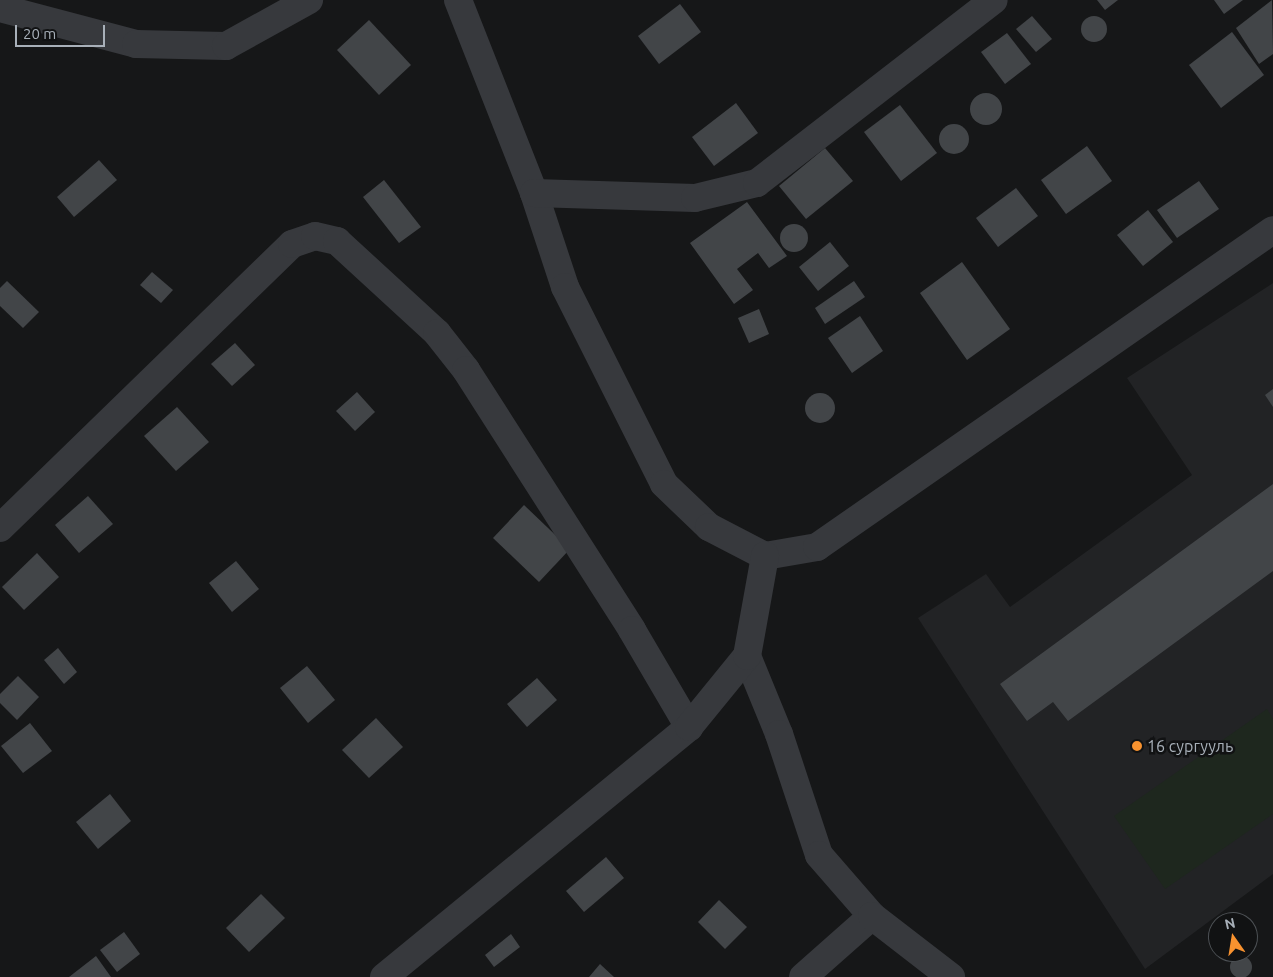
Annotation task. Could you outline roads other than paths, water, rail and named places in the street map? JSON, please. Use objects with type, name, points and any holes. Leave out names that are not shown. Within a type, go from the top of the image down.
[{"type":"street","points":[[0,8],[136,44],[226,46],[310,0]]},
{"type":"street","points":[[458,0],[534,193],[565,287],[664,484],[709,527],[765,556],[817,548],[1273,230]]},
{"type":"street","points":[[534,193],[695,198],[757,183],[994,0]]},
{"type":"street","points":[[0,528],[292,244],[315,236],[337,241],[437,333],[466,370],[632,630],[689,727]]},
{"type":"street","points":[[384,977],[689,727],[747,656],[765,556]]},
{"type":"street","points":[[747,656],[779,734],[819,854],[872,916],[951,977]]},
{"type":"street","points":[[803,977],[872,916]]},
{"type":"place","name":"16 сургууль","points":[[1137,746]]}]
